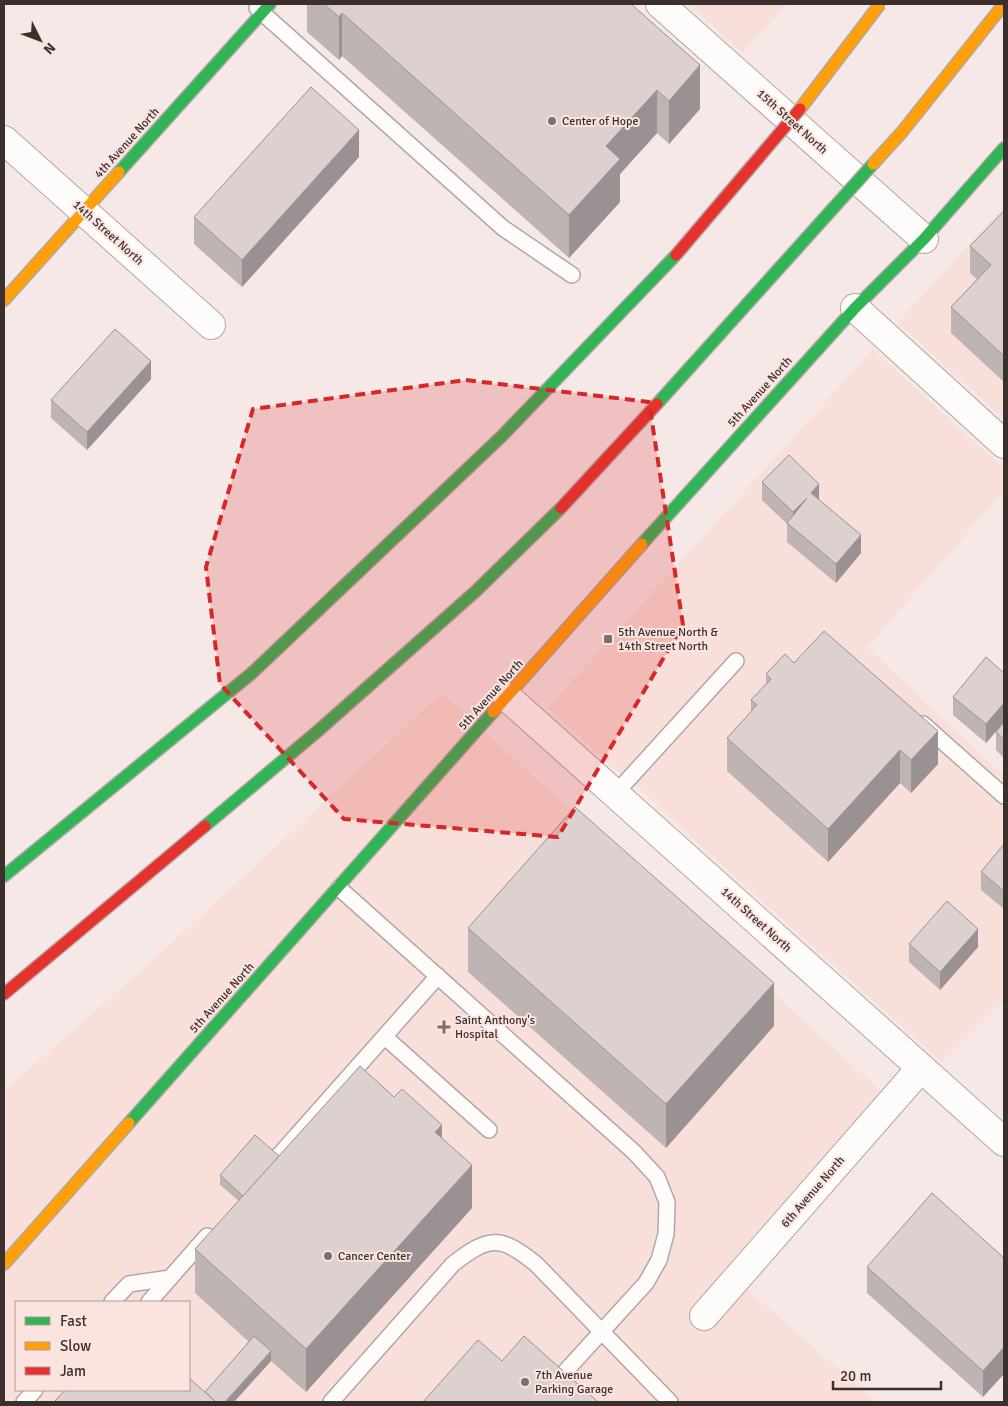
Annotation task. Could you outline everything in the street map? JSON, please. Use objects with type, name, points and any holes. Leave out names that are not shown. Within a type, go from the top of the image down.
[{"type":"main road","points":[[4,876],[252,673],[402,535],[597,340],[690,241],[773,142],[880,4]]},
{"type":"main road","points":[[4,994],[319,730],[476,591],[590,479],[902,132],[1004,4]]},
{"type":"main road","name":"4th Avenue North","points":[[4,300],[262,7]]},
{"type":"main road","name":"5th Avenue North","points":[[4,1264],[855,308],[1001,158]]},
{"type":"street","name":"15th Street North","points":[[660,4],[924,239]]},
{"type":"street","name":"14th Street North","points":[[4,140],[211,325]]},
{"type":"street","points":[[855,308],[1004,444]]},
{"type":"street","name":"14th Street North","points":[[507,697],[1004,1142]]},
{"type":"street","name":"6th Avenue North","points":[[704,1316],[921,1068]]},
{"type":"lane","points":[[262,7],[503,228],[572,275]]},
{"type":"lane","points":[[615,794],[736,661]]},
{"type":"lane","points":[[910,712],[1004,796]]},
{"type":"lane","points":[[339,888],[634,1152],[657,1177],[667,1202],[666,1234],[659,1260],[646,1283],[548,1391]]},
{"type":"lane","points":[[255,1183],[438,976]]},
{"type":"lane","points":[[385,1037],[490,1130]]},
{"type":"lane","points":[[150,1301],[216,1227]]},
{"type":"lane","points":[[331,1402],[453,1264],[475,1247],[502,1242],[519,1251],[536,1264],[670,1402]]},
{"type":"lane","points":[[113,1301],[129,1284],[170,1278]]},
{"type":"lane","points":[[24,1402],[34,1391]]},
{"type":"highlighted area","points":[[466,380],[649,402],[683,625],[558,837],[344,819],[220,684],[206,567],[253,409]]},
{"type":"shaded area","points":[[688,4],[787,4],[743,53]]},
{"type":"shaded area","points":[[1004,206],[1004,419],[898,323]]},
{"type":"shaded area","points":[[873,350],[1004,469],[1004,491],[867,647],[1004,776],[1004,1000],[942,1062],[682,829],[630,778],[627,780],[548,708]]},
{"type":"shaded area","name":"Saint Anthony's Hospital","points":[[442,693],[881,1091],[724,1269],[876,1402],[4,1402],[4,1091],[151,962]]},
{"type":"building","name":"Center of Hope","points":[[324,4],[631,4],[700,65],[669,101],[657,90],[606,146],[620,159],[569,215],[342,13],[339,17]]},
{"type":"building","points":[[311,87],[359,130],[242,260],[194,217]]},
{"type":"building","points":[[1004,211],[1004,356],[951,307],[991,265],[970,246]]},
{"type":"building","points":[[115,329],[151,361],[87,432],[51,400]]},
{"type":"building","points":[[789,455],[819,484],[811,493],[861,535],[836,564],[787,523],[807,498],[793,512],[762,482]]},
{"type":"building","points":[[824,631],[938,731],[911,760],[900,750],[828,829],[727,738],[757,705],[751,700],[771,679],[766,674],[785,654],[794,663]]},
{"type":"building","points":[[986,657],[1004,673],[1004,703],[986,724],[953,697]]},
{"type":"building","points":[[1004,722],[1004,739],[996,732]]},
{"type":"building","points":[[575,807],[774,983],[666,1104],[468,928]]},
{"type":"building","points":[[1004,844],[1004,891],[981,872]]},
{"type":"building","points":[[947,901],[978,929],[940,972],[909,944]]},
{"type":"building","name":"Cancer Center","points":[[360,1066],[394,1097],[402,1089],[442,1125],[435,1132],[472,1165],[306,1349],[195,1249]]},
{"type":"building","points":[[255,1135],[279,1156],[243,1196],[220,1175]]},
{"type":"building","points":[[932,1193],[1004,1258],[1004,1347],[983,1371],[867,1267]]},
{"type":"building","points":[[254,1336],[271,1351],[225,1402],[216,1402],[205,1392]]},
{"type":"building","points":[[524,1336],[598,1402],[423,1402],[478,1340],[502,1361]]},
{"type":"building","points":[[190,1379],[216,1402],[54,1402],[64,1391],[190,1391]]},
{"type":"traffic: fast","points":[[119,172],[270,4]]},
{"type":"traffic: fast","points":[[642,544],[855,308],[924,239],[1004,148]]},
{"type":"traffic: fast","points":[[657,404],[873,164]]},
{"type":"traffic: fast","points":[[252,673],[502,436],[676,255]]},
{"type":"traffic: fast","points":[[319,730],[476,591],[561,508]]},
{"type":"traffic: fast","points":[[4,876],[252,673]]},
{"type":"traffic: fast","points":[[129,1123],[493,712]]},
{"type":"traffic: fast","points":[[205,826],[319,730]]},
{"type":"traffic: slow","points":[[800,109],[880,4]]},
{"type":"traffic: slow","points":[[873,164],[902,132],[1004,4]]},
{"type":"traffic: slow","points":[[4,300],[119,172]]},
{"type":"traffic: slow","points":[[493,712],[642,544]]},
{"type":"traffic: slow","points":[[4,1264],[129,1123]]},
{"type":"traffic: jam","points":[[676,255],[800,109]]},
{"type":"traffic: jam","points":[[561,508],[657,404]]},
{"type":"traffic: jam","points":[[4,994],[205,826]]},
{"type":"place","name":"Center of Hope","points":[[552,121]]},
{"type":"place","name":"5th Avenue North & 14th Street North","points":[[608,639]]},
{"type":"place","name":"Saint Anthony's Hospital","points":[[444,1027]]},
{"type":"place","name":"Cancer Center","points":[[328,1256]]},
{"type":"place","name":"7th Avenue Parking Garage","points":[[525,1382]]}]
